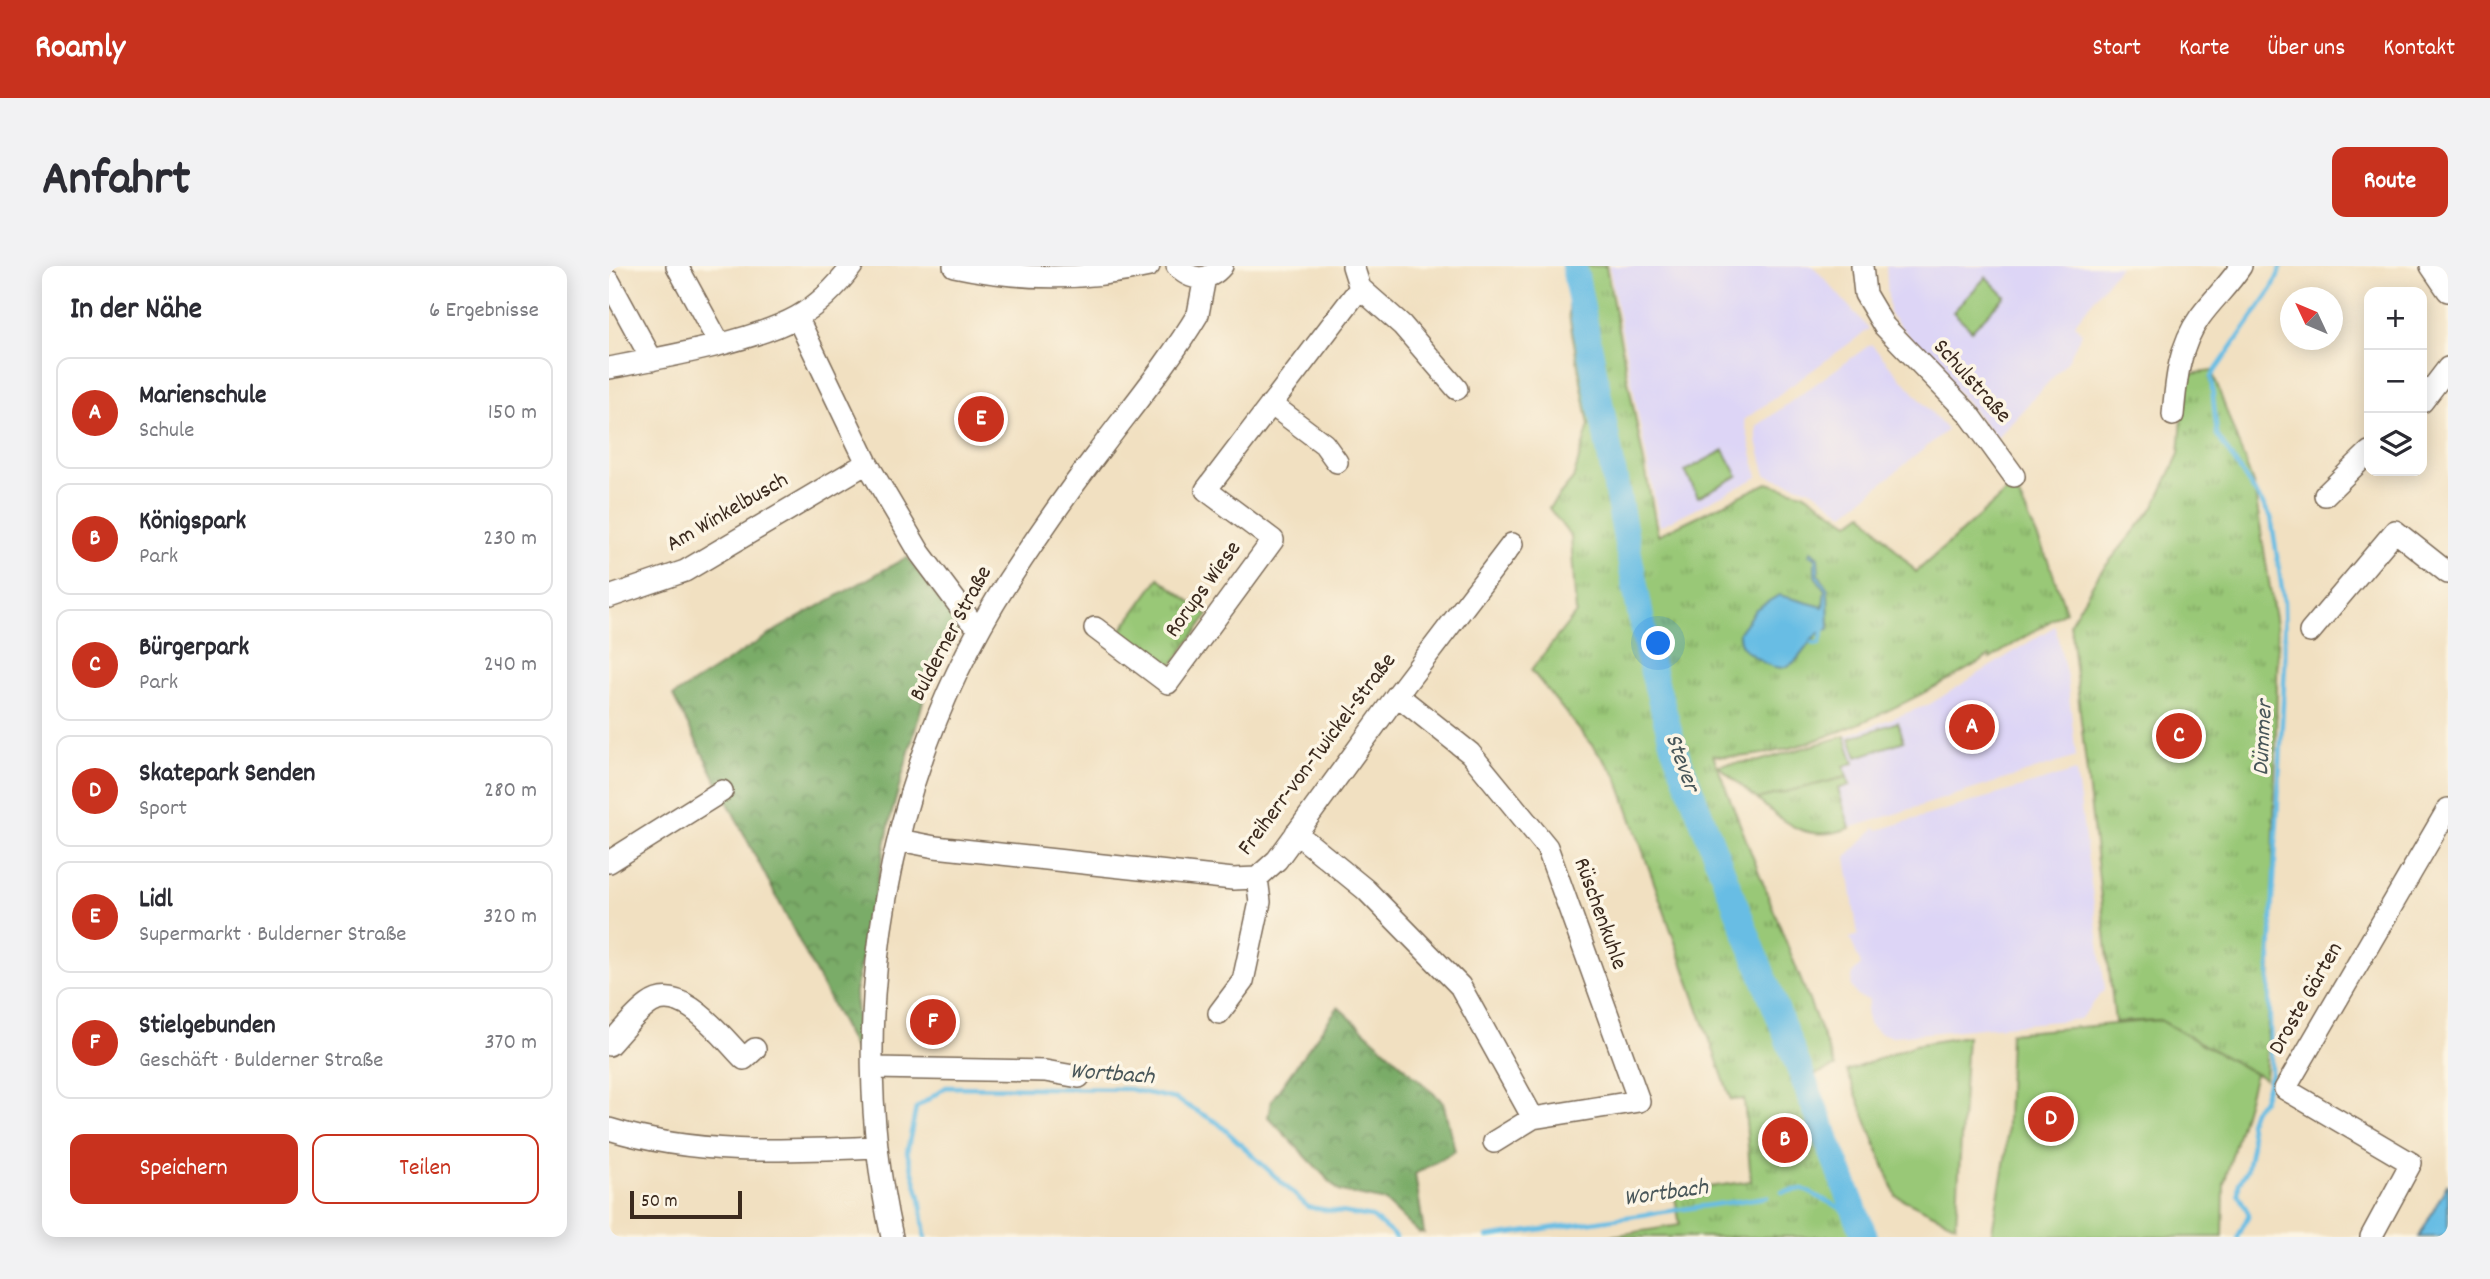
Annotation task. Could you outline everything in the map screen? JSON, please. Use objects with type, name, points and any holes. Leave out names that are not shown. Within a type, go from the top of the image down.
[{"type":"street","points":[[677,266],[719,343]]},
{"type":"street","points":[[609,368],[652,360],[769,329],[797,317],[841,281],[852,266]]},
{"type":"street","points":[[954,266],[1057,278],[1111,274],[1149,266]]},
{"type":"street","points":[[1177,266],[1191,277],[1214,272]]},
{"type":"street","points":[[1353,266],[1360,288],[1402,325],[1457,388]]},
{"type":"street","points":[[2173,415],[2176,377],[2188,336],[2241,266]]},
{"type":"street","points":[[2431,266],[2448,291]]},
{"type":"street","name":"Schulstraße","points":[[1863,267],[1865,294],[1884,326],[1969,414],[2014,476]]},
{"type":"street","name":"Bulderner Straße","points":[[892,1237],[877,1147],[873,1068],[876,981],[882,928],[899,841],[933,726],[953,677],[980,627],[1054,513],[1187,333],[1214,272]]},
{"type":"street","points":[[609,281],[652,360]]},
{"type":"street","name":"Rorups Wiese","points":[[1095,628],[1168,683],[1273,540],[1206,490],[1360,288]]},
{"type":"street","points":[[797,317],[867,463],[920,553],[970,620],[980,627]]},
{"type":"street","points":[[2427,395],[2448,368]]},
{"type":"street","points":[[1271,404],[1324,444],[1337,462]]},
{"type":"street","points":[[2325,495],[2364,457]]},
{"type":"street","name":"Am Winkelbusch","points":[[609,597],[685,571],[867,463]]},
{"type":"street","points":[[2310,632],[2395,531],[2448,573]]},
{"type":"street","name":"Freiherr-von-Twickel-Straße","points":[[899,841],[1233,879],[1257,878],[1277,860],[1397,695],[1512,544]]},
{"type":"street","name":"Rüschenkuhle","points":[[1397,695],[1470,752],[1547,847],[1639,1101],[1533,1118],[1494,1142]]},
{"type":"street","points":[[609,862],[722,791]]},
{"type":"street","name":"Droste Gärten","points":[[2371,1237],[2411,1163],[2285,1089],[2448,809]]},
{"type":"street","points":[[1296,833],[1366,890],[1459,986],[1533,1118]]},
{"type":"street","points":[[1219,1013],[1243,981],[1260,902],[1257,878]]},
{"type":"street","points":[[609,1045],[647,1005],[664,998],[673,998],[687,1003],[744,1059],[755,1049]]},
{"type":"street","points":[[873,1068],[1045,1071],[1079,1077]]},
{"type":"street","points":[[609,1129],[699,1148],[780,1151],[877,1147]]},
{"type":"shaded area","points":[[1609,266],[1813,266],[1869,329],[1744,420],[1758,477],[1660,526]]},
{"type":"shaded area","points":[[1886,266],[2120,266],[2074,324],[2082,333],[2067,362],[1997,438],[1889,313]]},
{"type":"shaded area","points":[[1871,344],[1947,430],[1844,514],[1815,491],[1766,475],[1757,441],[1757,426]]},
{"type":"shaded area","points":[[2055,626],[2067,677],[2076,757],[1850,828],[1838,789],[1849,785],[1844,766],[1854,762],[1845,736],[1930,704]]},
{"type":"shaded area","points":[[2076,771],[2105,989],[2080,1019],[1893,1036],[1879,1033],[1869,1024],[1866,1011],[1869,1000],[1858,997],[1851,986],[1853,973],[1861,965],[1850,938],[1858,935],[1846,857],[1875,828],[1878,830]]},
{"type":"green space","points":[[1569,266],[1606,266],[1658,535],[1767,483],[1806,494],[1849,523],[1863,513],[1916,572],[2014,485],[2050,565],[2066,611],[1990,659],[1990,656],[1930,690],[1856,725],[1779,751],[1744,756],[1713,755],[1835,1067],[1800,1080],[1860,1237],[1605,1237],[1680,1225],[1674,1192],[1751,1181],[1744,1099],[1731,1100],[1616,775],[1531,670],[1576,613],[1571,537],[1549,508],[1573,479],[1589,425],[1569,315]]},
{"type":"green space","points":[[1986,277],[2005,296],[1972,330],[1953,312]]},
{"type":"green space","points":[[2212,371],[2254,487],[2278,638],[2271,961],[2265,1079],[2160,1020],[2115,1022],[2070,623],[2099,574],[2154,507],[2179,454],[2184,395],[2190,374]]},
{"type":"green space","points":[[1724,450],[1738,476],[1698,497],[1685,471]]},
{"type":"green space","points":[[907,557],[957,624],[957,637],[927,687],[891,816],[855,993],[861,1061],[673,696],[778,629]]},
{"type":"green space","points":[[1159,578],[1208,615],[1166,673],[1117,636]]},
{"type":"green space","points":[[1898,722],[1904,741],[1857,757],[1850,738]]},
{"type":"green space","points":[[1845,736],[1854,763],[1844,766],[1847,777],[1762,799],[1757,799],[1717,765],[1759,761]]},
{"type":"green space","points":[[1847,777],[1850,785],[1838,789],[1850,828],[1835,832],[1810,833],[1799,829],[1778,817],[1757,799]]},
{"type":"green space","points":[[1338,1007],[1443,1102],[1455,1151],[1415,1174],[1424,1233],[1419,1233],[1385,1201],[1339,1191],[1268,1117],[1271,1101]]},
{"type":"green space","points":[[2160,1020],[2255,1074],[2224,1184],[2223,1237],[1991,1237],[2006,1153],[2010,1033]]},
{"type":"green space","points":[[1967,1036],[1956,1225],[1896,1196],[1847,1071],[1915,1045]]},
{"type":"water","points":[[1811,551],[1818,557],[1819,575],[1828,589],[1829,629],[1819,633],[1790,665],[1781,668],[1768,665],[1744,648],[1740,643],[1739,632],[1756,609],[1779,595],[1823,607],[1825,590],[1815,576],[1815,557],[1809,555]]},
{"type":"water","points":[[2448,1183],[2448,1237],[2419,1237]]},
{"type":"waterway","name":"Stever","points":[[1574,266],[1648,654],[1673,745],[1865,1237]]},
{"type":"waterway","name":"Dümmer","points":[[2238,1237],[2249,1214],[2238,1194],[2239,1183],[2247,1170],[2252,1144],[2249,1122],[2253,1110],[2263,1100],[2271,1074],[2269,976],[2285,665],[2284,602],[2271,517],[2217,435],[2211,377],[2272,289],[2282,266]]},
{"type":"waterway","points":[[1812,643],[1819,644],[1825,625]]},
{"type":"waterway","name":"Wortbach","points":[[925,1237],[920,1197],[907,1152],[916,1108],[946,1087],[1129,1089],[1175,1099],[1218,1123],[1308,1207],[1372,1217],[1396,1237]]},
{"type":"waterway","name":"Wortbach","points":[[1782,1192],[1803,1189],[1860,1218]]},
{"type":"waterway","name":"Wortbach","points":[[1487,1237],[1767,1197]]},
{"type":"place","name":"Lidl","points":[[981,419]]},
{"type":"place","name":"Marienschule","points":[[1972,727]]},
{"type":"place","name":"Bürgerpark","points":[[2179,736]]},
{"type":"place","name":"Stielgebunden","points":[[933,1022]]},
{"type":"place","name":"Skatepark Senden","points":[[2051,1119]]},
{"type":"place","name":"Königspark","points":[[1785,1140]]}]
